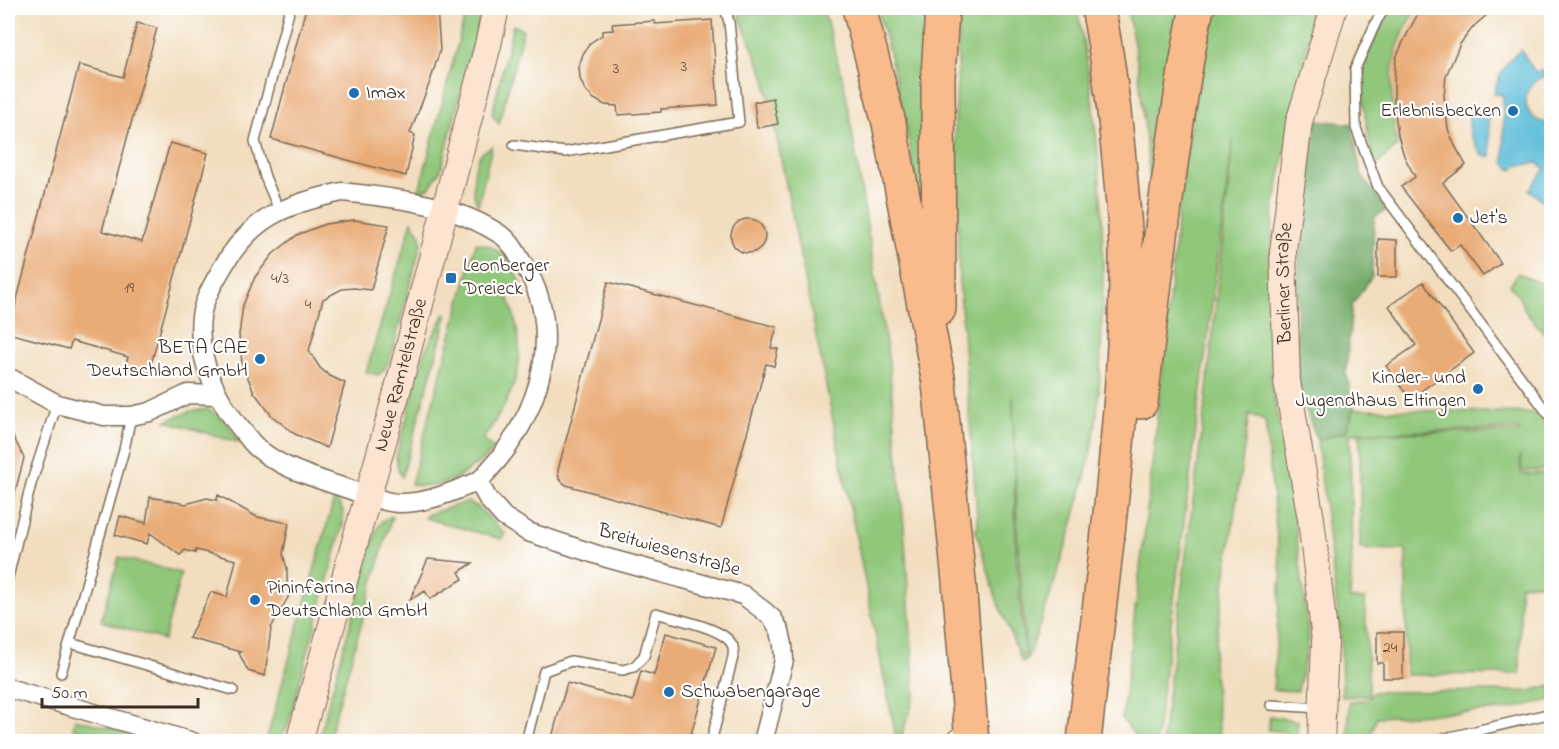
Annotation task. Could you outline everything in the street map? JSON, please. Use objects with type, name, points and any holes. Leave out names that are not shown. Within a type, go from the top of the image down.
[{"type":"highway","points":[[859,8],[889,123],[939,383],[959,581],[963,735]]},
{"type":"highway","points":[[939,383],[938,78],[942,8]]},
{"type":"highway","points":[[1088,739],[1090,680],[1109,538],[1120,409],[1126,253],[1115,104],[1098,8]]},
{"type":"highway","points":[[1109,538],[1138,421],[1156,265],[1188,49],[1197,8]]},
{"type":"main road","name":"Neue Ramtelstraße","points":[[299,741],[369,495],[446,210],[496,8]]},
{"type":"main road","name":"Berliner Straße","points":[[1321,741],[1325,641],[1311,519],[1287,381],[1283,251],[1299,122],[1334,8]]},
{"type":"street","points":[[342,192],[414,200],[446,210],[506,238],[533,279],[539,295],[545,336],[544,366],[521,426],[500,457],[478,481],[435,499],[397,503],[316,479],[259,450],[231,418],[217,395],[202,348],[201,316],[211,287],[232,250],[254,226],[279,210],[342,192]]},
{"type":"street","points":[[8,377],[57,404],[104,416],[131,416],[150,412],[188,394],[217,395]]},
{"type":"street","name":"Breitwiesenstraße","points":[[478,481],[488,499],[504,517],[528,532],[607,558],[743,595],[773,619],[780,631],[784,660],[763,741]]},
{"type":"street","points":[[8,688],[193,741]]},
{"type":"lane","points":[[279,210],[265,177],[255,141],[290,8]]},
{"type":"lane","points":[[514,145],[565,152],[739,122],[729,22],[725,8]]},
{"type":"lane","points":[[1385,8],[1377,20],[1355,69],[1356,128],[1378,187],[1551,419]]},
{"type":"lane","points":[[8,577],[31,484],[57,404]]},
{"type":"lane","points":[[61,673],[124,450],[131,416]]},
{"type":"lane","points":[[526,741],[544,671],[571,661],[623,670],[634,667],[644,656],[656,613],[716,631],[727,638],[733,648],[733,657],[711,741]]},
{"type":"lane","points":[[70,643],[233,690]]},
{"type":"lane","points":[[1271,705],[1323,708]]},
{"type":"lane","points":[[1429,741],[1551,713]]},
{"type":"green space","points":[[467,8],[482,8],[441,170],[429,188],[419,191]]},
{"type":"green space","points":[[736,8],[823,8],[845,88],[889,362],[904,527],[915,695],[900,741],[892,741],[895,733],[765,78]]},
{"type":"green space","points":[[877,8],[927,8],[925,237],[905,121]]},
{"type":"green space","points":[[960,8],[1077,8],[1090,86],[1099,165],[1103,284],[1097,416],[1075,517],[1027,660],[1018,550],[1013,396],[1016,551],[1025,661],[1022,662],[997,600],[975,528],[978,528],[959,280],[955,127]]},
{"type":"green space","points":[[1127,8],[1180,8],[1167,72],[1150,182],[1138,65]]},
{"type":"green space","points":[[1213,8],[1315,8],[1274,205],[1270,265],[1271,385],[1288,466],[1309,639],[1298,691],[1273,690],[1281,575],[1265,420],[1249,414],[1213,662],[1220,741],[1162,741],[1206,399],[1233,139],[1156,741],[1139,741],[1122,719],[1150,486],[1183,163]]},
{"type":"green space","points":[[1392,8],[1417,8],[1397,49],[1392,73],[1397,146],[1376,166],[1367,127],[1362,93],[1363,78],[1371,46]]},
{"type":"green space","points":[[513,25],[523,30],[499,124],[492,114]]},
{"type":"green space","points":[[1317,120],[1352,124],[1361,175],[1387,210],[1374,217],[1372,276],[1352,305],[1346,373],[1354,409],[1346,432],[1317,440],[1295,380],[1299,260],[1310,158]]},
{"type":"green space","points":[[492,146],[478,205],[473,187],[476,166],[480,155]]},
{"type":"green space","points":[[412,221],[421,235],[421,244],[391,357],[384,370],[378,375],[366,372]]},
{"type":"green space","points":[[476,243],[491,246],[507,259],[522,284],[506,291],[518,334],[518,369],[506,402],[483,439],[495,450],[456,478],[435,485],[411,484]]},
{"type":"green space","points":[[1518,273],[1541,284],[1551,296],[1553,318],[1547,336],[1527,314],[1510,285]]},
{"type":"green space","points":[[445,314],[447,317],[402,477],[396,456],[425,351]]},
{"type":"green space","points":[[208,409],[227,423],[240,443],[166,421],[191,411]]},
{"type":"green space","points":[[1354,409],[1539,413],[1551,431],[1551,470],[1522,471],[1520,455],[1521,474],[1551,473],[1551,583],[1520,585],[1520,674],[1406,675],[1406,550],[1360,549],[1360,433],[1519,432],[1519,429],[1350,433],[1352,552],[1350,599],[1365,599],[1369,695],[1342,697],[1341,641],[1317,440],[1346,432]]},
{"type":"green space","points":[[335,496],[343,511],[343,524],[288,726],[280,738],[266,741]]},
{"type":"green space","points":[[466,502],[478,507],[505,534],[501,539],[425,518],[426,515]]},
{"type":"green space","points":[[392,516],[328,741],[320,741],[320,734],[376,531],[383,520]]},
{"type":"green space","points":[[119,557],[181,573],[164,640],[101,621]]},
{"type":"green space","points":[[1551,685],[1551,700],[1505,710],[1377,717],[1371,734],[1348,739],[1349,701],[1368,699],[1374,692],[1530,691]]},
{"type":"green space","points":[[1270,716],[1298,721],[1296,741],[1284,741],[1285,732],[1268,730]]},
{"type":"green space","points":[[75,719],[162,741],[122,741],[73,728]]},
{"type":"water","name":"Erlebnisbecken","points":[[1521,50],[1535,72],[1551,69],[1551,75],[1540,78],[1532,85],[1527,92],[1526,101],[1532,116],[1540,121],[1551,123],[1551,207],[1529,190],[1545,169],[1537,163],[1516,166],[1512,170],[1504,163],[1503,95],[1494,94],[1503,69]]},
{"type":"water","points":[[1488,108],[1491,156],[1482,156],[1470,134],[1468,109]]},
{"type":"building","name":"Imax","points":[[306,8],[437,8],[440,50],[410,133],[415,135],[406,176],[271,139]]},
{"type":"building","points":[[1421,8],[1495,8],[1474,26],[1460,44],[1446,76],[1444,96],[1448,129],[1466,165],[1443,183],[1501,263],[1483,276],[1460,245],[1451,251],[1401,187],[1415,177],[1404,156],[1398,135],[1394,105],[1396,58]]},
{"type":"building","points":[[712,20],[718,105],[618,115],[617,106],[605,105],[585,90],[580,79],[579,66],[583,54],[590,43],[602,35],[602,31],[613,30],[612,24]]},
{"type":"building","points":[[137,23],[157,28],[102,231],[142,242],[170,143],[208,153],[149,372],[125,366],[128,357],[72,341],[69,349],[8,333],[79,65],[123,77]]},
{"type":"building","points":[[773,98],[778,124],[757,128],[754,102]]},
{"type":"building","points":[[748,219],[760,224],[765,236],[760,248],[748,253],[736,248],[731,236],[736,224]]},
{"type":"building","points":[[354,220],[389,225],[371,290],[342,289],[323,299],[309,351],[320,368],[345,383],[327,448],[295,434],[272,416],[254,392],[242,364],[239,335],[243,305],[255,277],[273,254],[297,235],[325,224]]},
{"type":"building","points":[[1378,239],[1397,240],[1397,277],[1378,277]]},
{"type":"building","points":[[608,282],[777,327],[771,348],[778,349],[774,366],[766,364],[721,528],[566,485],[559,479],[558,470]]},
{"type":"building","points":[[1423,282],[1474,353],[1410,399],[1386,366],[1416,345],[1389,306]]},
{"type":"building","points":[[8,426],[24,458],[13,500],[8,499]]},
{"type":"building","points":[[218,495],[257,517],[289,523],[283,554],[287,568],[287,589],[292,590],[271,628],[265,676],[248,671],[239,653],[241,652],[189,638],[211,592],[227,597],[236,560],[196,550],[195,553],[185,550],[180,555],[150,533],[147,544],[115,535],[120,516],[146,523],[150,497],[186,504],[207,498],[217,500]]},
{"type":"building","points":[[428,559],[473,563],[459,572],[463,579],[430,599],[425,591],[410,600]]},
{"type":"building","points":[[1377,632],[1403,632],[1403,678],[1383,678],[1383,663],[1377,663]]},
{"type":"building","name":"Schwabengarage","points":[[666,633],[716,647],[689,741],[551,741],[567,683],[633,701],[641,671],[654,675]]},
{"type":"place","name":"Imax","points":[[354,93]]},
{"type":"place","name":"Erlebnisbecken","points":[[1513,111]]},
{"type":"place","name":"Jet's","points":[[1458,218]]},
{"type":"place","name":"Leonberger Dreieck","points":[[451,278]]},
{"type":"place","name":"BETA CAE Deutschland GmbH","points":[[260,359]]},
{"type":"place","name":"Kinder- und Jugendhaus Eltingen","points":[[1478,389]]},
{"type":"place","name":"Pininfarina Deutschland GmbH","points":[[255,600]]},
{"type":"place","name":"Schwabengarage","points":[[669,692]]}]
